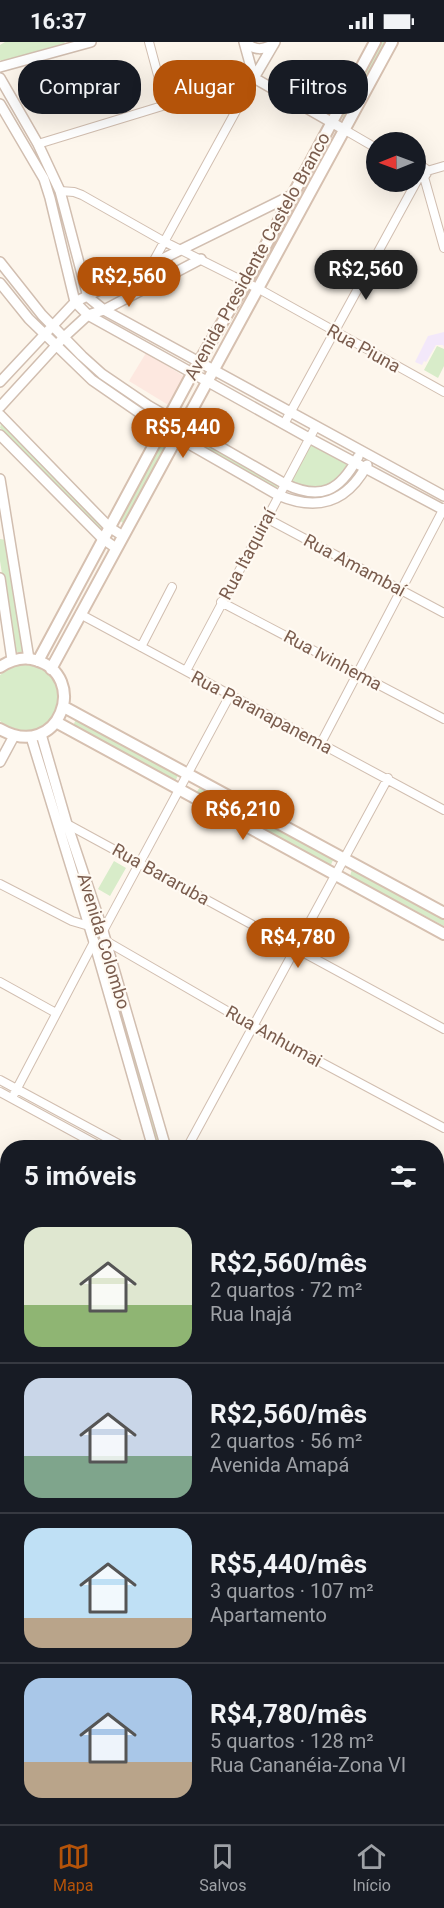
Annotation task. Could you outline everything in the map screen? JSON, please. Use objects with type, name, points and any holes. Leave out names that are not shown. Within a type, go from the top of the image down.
[{"type":"main road","name":"Avenida Presidente Castelo Branco","points":[[33,660],[68,607],[192,374],[246,282],[375,42]]},
{"type":"main road","name":"Avenida Presidente Castelo Branco","points":[[51,669],[392,42]]},
{"type":"main road","points":[[332,119],[339,125],[347,126]]},
{"type":"main road","points":[[314,154],[318,150],[325,150],[328,162]]},
{"type":"main road","points":[[68,607],[80,614]]},
{"type":"main road","points":[[0,729],[14,736],[36,736],[56,722],[64,707],[62,686],[51,669],[33,660],[4,663]]},
{"type":"main road","points":[[64,707],[444,913]]},
{"type":"main road","points":[[56,722],[444,934]]},
{"type":"street","points":[[0,67],[75,44],[91,42]]},
{"type":"street","points":[[149,42],[154,60]]},
{"type":"street","points":[[244,42],[254,49],[275,43]]},
{"type":"street","points":[[244,42],[249,60]]},
{"type":"street","points":[[256,75],[275,43]]},
{"type":"street","points":[[0,78],[38,144],[60,190],[87,297],[104,310],[315,428],[444,496]]},
{"type":"street","points":[[256,79],[332,119]]},
{"type":"street","points":[[0,104],[52,192],[60,190]]},
{"type":"street","points":[[38,144],[153,109]]},
{"type":"street","points":[[8,118],[10,112],[13,111],[23,118]]},
{"type":"street","points":[[152,265],[234,114]]},
{"type":"street","points":[[347,126],[366,140]]},
{"type":"street","points":[[426,171],[444,166]]},
{"type":"street","points":[[44,179],[75,302],[88,315],[309,438],[444,509],[321,743]]},
{"type":"street","points":[[426,189],[444,248]]},
{"type":"street","name":"Rua Piuna","points":[[60,190],[82,195],[165,242],[259,289],[444,392]]},
{"type":"street","points":[[285,424],[411,192]]},
{"type":"street","points":[[0,382],[75,302],[292,195]]},
{"type":"street","points":[[0,407],[64,337],[88,315],[104,310],[201,259]]},
{"type":"street","points":[[0,262],[53,327],[82,356],[110,379],[169,418],[285,484],[306,492],[323,492],[336,487],[343,481],[360,452]]},
{"type":"street","points":[[0,283],[44,336],[92,381],[163,429],[279,495],[290,500],[308,502],[332,500],[351,489],[371,458]]},
{"type":"street","points":[[15,367],[27,378]]},
{"type":"street","points":[[0,415],[109,528],[123,536]]},
{"type":"street","name":"Rua Itaquiraí","points":[[186,671],[315,428]]},
{"type":"street","points":[[0,435],[103,539],[116,548]]},
{"type":"street","points":[[0,479],[4,527],[33,660]]},
{"type":"street","name":"Rua Amambaí","points":[[266,518],[444,613]]},
{"type":"street","points":[[0,578],[4,663]]},
{"type":"street","points":[[141,647],[172,587]]},
{"type":"street","name":"Rua Ivinhema","points":[[221,602],[444,719]]},
{"type":"street","name":"Rua Paranapanema","points":[[80,614],[444,810]]},
{"type":"street","points":[[12,1098],[94,942],[102,943],[103,932],[230,695]]},
{"type":"street","points":[[0,762],[14,736]]},
{"type":"street","name":"Avenida Colombo","points":[[36,736],[103,932],[164,1140]]},
{"type":"street","name":"Avenida Colombo","points":[[36,736],[151,1140]]},
{"type":"street","points":[[191,1140],[388,778]]},
{"type":"street","name":"Rua Bararuba","points":[[67,824],[444,1029]]},
{"type":"street","points":[[0,884],[72,921],[89,926],[94,922],[103,932]]},
{"type":"street","name":"Rua Anhumai","points":[[103,932],[253,1026],[444,1128]]},
{"type":"street","points":[[0,982],[56,1013]]},
{"type":"street","points":[[0,1080],[111,1140]]},
{"type":"street","points":[[0,1092],[88,1140]]},
{"type":"shaded area","points":[[444,332],[444,347],[436,345],[422,365],[415,362],[428,336]]},
{"type":"shaded area","points":[[146,353],[187,378],[170,406],[129,381]]},
{"type":"green space","points":[[5,42],[65,42],[63,45],[6,64],[0,60],[0,45]]},
{"type":"green space","points":[[381,42],[389,42],[368,80],[368,66]]},
{"type":"green space","points":[[349,114],[346,119],[343,119],[342,115]]},
{"type":"green space","points":[[437,346],[444,349],[444,366],[438,378],[424,370]]},
{"type":"green space","points":[[1,423],[102,527],[99,530],[0,428]]},
{"type":"green space","points":[[191,434],[279,484],[276,490],[188,440]]},
{"type":"green space","points":[[164,438],[167,439],[168,444],[123,523],[118,519]]},
{"type":"green space","points":[[311,445],[346,464],[347,467],[335,480],[307,490],[290,481]]},
{"type":"green space","points":[[0,539],[7,540],[24,648],[21,653],[14,651],[0,561]]},
{"type":"green space","points":[[25,664],[42,669],[53,679],[58,692],[53,717],[44,726],[32,731],[12,728],[0,721],[0,675],[9,668]]},
{"type":"green space","points":[[76,719],[178,775],[175,782],[73,726]]},
{"type":"green space","points":[[200,787],[333,860],[330,867],[196,793]]},
{"type":"green space","points":[[114,861],[126,868],[110,896],[98,889]]},
{"type":"green space","points":[[352,869],[444,917],[444,926],[350,876]]},
{"type":"green space","points":[[104,950],[160,1140],[155,1140],[100,951]]}]
